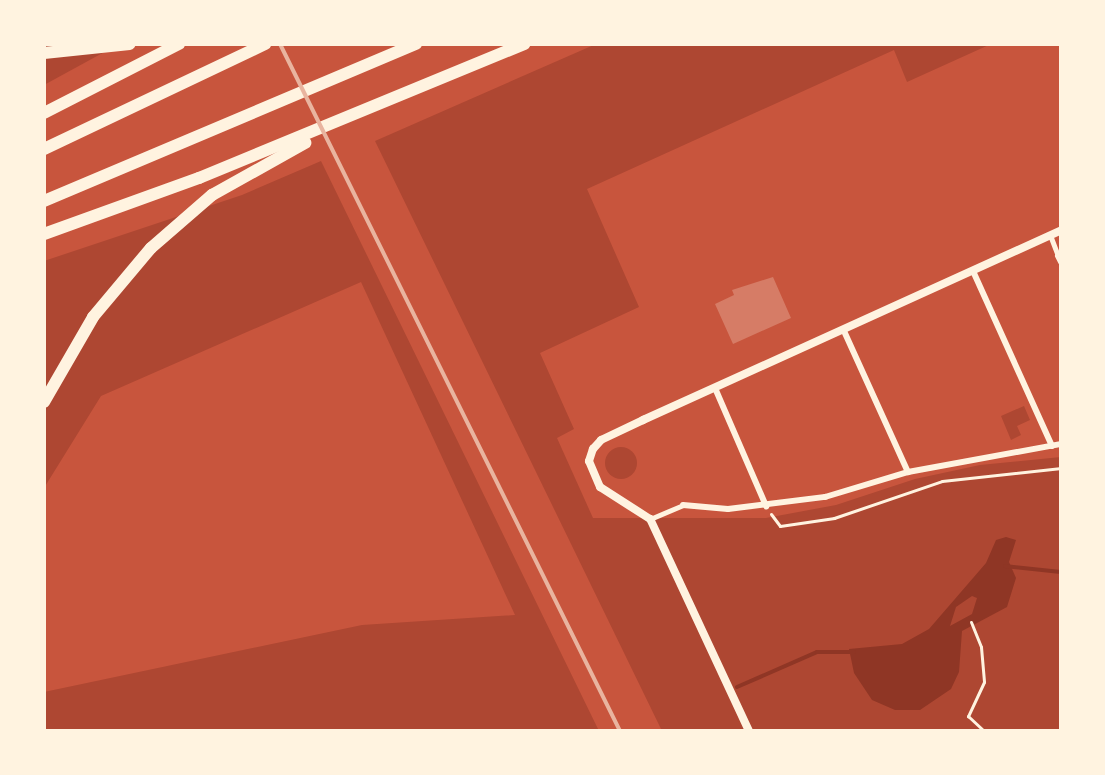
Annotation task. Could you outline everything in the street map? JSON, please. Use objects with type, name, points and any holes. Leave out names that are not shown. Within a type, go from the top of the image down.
[{"type":"highway","points":[[44,53],[130,44]]},
{"type":"highway","points":[[44,113],[179,44]]},
{"type":"highway","points":[[44,149],[265,44]]},
{"type":"highway","points":[[44,201],[416,44]]},
{"type":"highway","points":[[44,234],[387,104],[524,44]]},
{"type":"highway","points":[[44,402],[120,281],[180,221],[212,195],[387,104]]},
{"type":"street","points":[[749,731],[650,519],[600,487],[589,461],[601,440],[1061,230]]},
{"type":"street","points":[[1050,235],[1060,259]]},
{"type":"street","points":[[973,271],[1052,446]]},
{"type":"street","points":[[844,331],[908,472]]},
{"type":"street","points":[[715,388],[766,506]]},
{"type":"street","points":[[650,519],[683,505],[766,506],[825,497],[908,472],[1061,444]]},
{"type":"path","points":[[766,506],[780,526],[834,518],[942,481],[1061,468]]},
{"type":"path","points":[[971,622],[981,647],[984,682],[968,716],[984,731]]},
{"type":"shaded area","points":[[44,44],[119,44],[44,85]]},
{"type":"shaded area","points":[[596,44],[991,44],[907,82],[894,50],[587,189],[639,307],[540,353],[574,429],[557,438],[593,518],[766,518],[836,505],[915,479],[980,465],[1061,457],[1061,731],[662,731],[375,141]]},
{"type":"shaded area","points":[[321,161],[599,731],[44,731],[44,692],[362,625],[515,615],[361,282],[101,396],[44,488],[44,261],[242,195]]},
{"type":"shaded area","points":[[1024,406],[1030,420],[1017,426],[1021,435],[1011,440],[1001,416]]},
{"type":"shaded area","points":[[621,447],[633,451],[637,463],[633,475],[621,479],[609,475],[605,463],[609,451]]},
{"type":"shaded area","points":[[1006,537],[1016,540],[1009,562],[1016,578],[1007,607],[962,631],[959,672],[951,689],[920,710],[895,710],[872,700],[854,673],[849,649],[902,644],[929,629],[986,563],[996,540]],"holes":[[[972,596],[977,598],[972,614],[950,626],[956,607]]]},
{"type":"building","points":[[773,277],[791,318],[733,344],[715,304],[734,295],[732,290]]},
{"type":"waterway","points":[[1005,566],[1061,572]]},
{"type":"waterway","points":[[737,687],[817,652],[854,652]]},
{"type":"railway","points":[[280,44],[620,731]]}]
